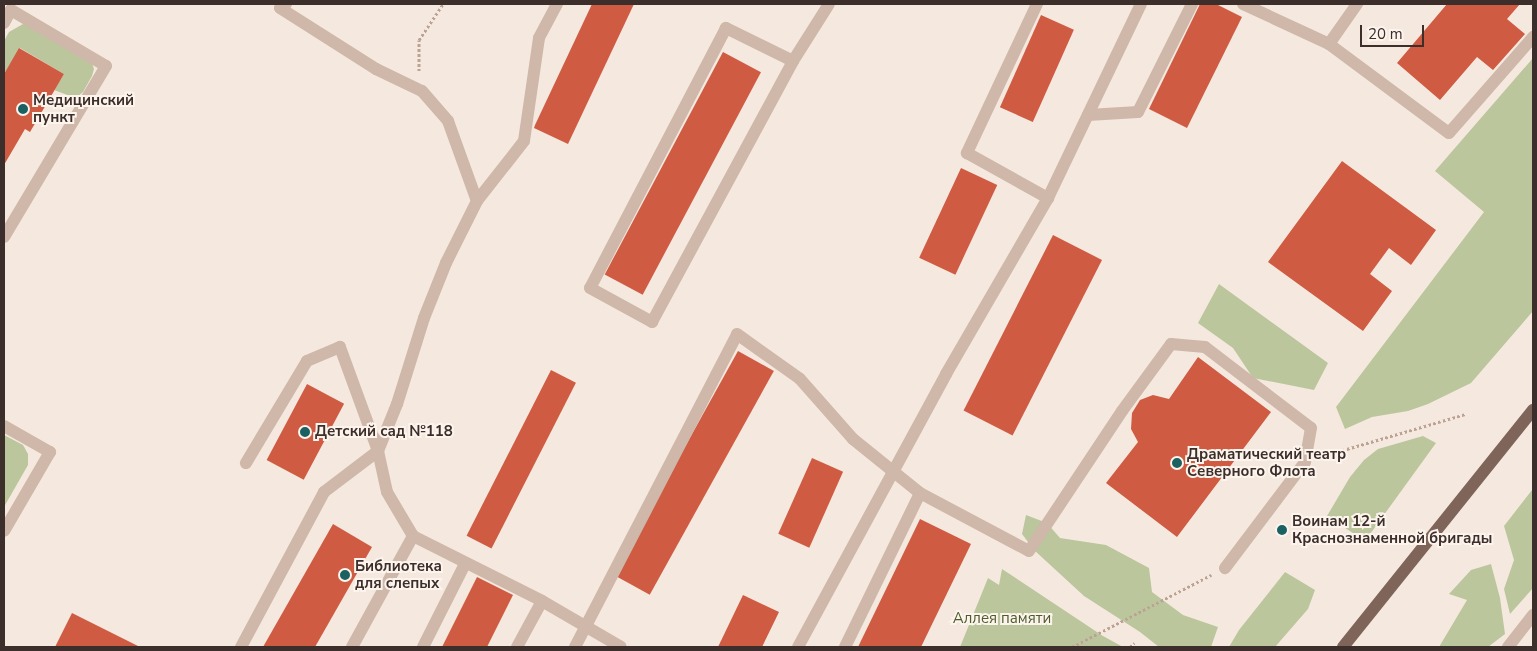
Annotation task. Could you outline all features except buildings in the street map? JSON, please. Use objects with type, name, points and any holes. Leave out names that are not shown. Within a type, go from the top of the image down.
[{"type":"main road","points":[[1343,647],[1533,410]]},
{"type":"street","points":[[286,4],[280,8],[376,69],[419,89],[448,121],[477,201]]},
{"type":"street","points":[[241,647],[324,492],[378,452],[397,404],[424,318],[446,263],[477,201],[524,141],[539,38],[557,4]]},
{"type":"street","points":[[793,61],[726,28],[590,288],[652,322],[793,61],[829,4]]},
{"type":"street","points":[[1037,4],[967,152],[1048,198]]},
{"type":"street","points":[[798,647],[946,374],[1048,198],[1141,4]]},
{"type":"street","points":[[1088,115],[1138,112],[1192,4]]},
{"type":"street","points":[[1243,4],[1329,44],[1449,133],[1533,37]]},
{"type":"street","points":[[1329,44],[1357,4]]},
{"type":"street","points":[[4,23],[11,10],[106,66],[4,238]]},
{"type":"street","points":[[575,647],[738,334],[800,379],[853,439],[895,471],[920,494],[1029,551],[1122,411],[1171,344],[1205,347],[1311,428],[1305,462],[1225,568]]},
{"type":"street","points":[[246,463],[307,361],[340,347],[378,452],[386,492],[413,536],[542,602],[620,647]]},
{"type":"street","points":[[4,426],[50,452],[4,531]]},
{"type":"street","points":[[845,647],[920,494]]},
{"type":"street","points":[[352,647],[413,536]]},
{"type":"street","points":[[423,647],[465,564]]},
{"type":"street","points":[[517,647],[542,602]]},
{"type":"street","points":[[1508,647],[1533,615]]},
{"type":"path","points":[[419,89],[419,40],[443,4]]},
{"type":"path","points":[[1305,462],[1466,414]]},
{"type":"path","points":[[1072,647],[1225,568]]},
{"type":"path","points":[[1130,647],[1134,643]]},
{"type":"green space","points":[[23,24],[29,25],[92,63],[94,69],[92,76],[83,92],[77,97],[54,90],[64,74],[20,48],[4,74],[4,41],[9,32]]},
{"type":"green space","points":[[1533,58],[1533,311],[1471,383],[1428,404],[1408,411],[1372,417],[1345,429],[1336,407],[1484,212],[1435,171]]},
{"type":"green space","points":[[1219,284],[1328,363],[1314,390],[1253,378],[1233,348],[1198,323]]},
{"type":"green space","points":[[4,435],[23,445],[28,454],[28,465],[4,507]]},
{"type":"green space","points":[[1423,436],[1436,443],[1365,541],[1327,516],[1350,477],[1364,460],[1378,449]]},
{"type":"green space","points":[[1532,490],[1533,588],[1510,614],[1504,589],[1514,560],[1504,526]]},
{"type":"green space","points":[[1026,515],[1047,523],[1060,538],[1106,545],[1149,568],[1152,592],[1183,615],[1218,627],[1211,647],[1159,647],[1140,632],[1084,596],[1034,550],[1022,534]]},
{"type":"green space","points":[[1491,564],[1500,598],[1505,634],[1488,647],[1439,647],[1467,600],[1449,594],[1471,570]]},
{"type":"green space","name":"Аллея памяти","points":[[1002,569],[1103,636],[1123,647],[960,647],[988,578],[999,585]]},
{"type":"green space","points":[[1285,572],[1315,590],[1308,609],[1275,647],[1229,647],[1239,630]]},
{"type":"place","name":"Медицинский пункт","points":[[23,109]]},
{"type":"place","name":"Детский сад №118","points":[[305,432]]},
{"type":"place","name":"Драматический театр Северного Флота","points":[[1177,463]]},
{"type":"place","name":"Воинам 12-й Краснознаменной бригады","points":[[1282,530]]},
{"type":"place","name":"Библиотека для слепых","points":[[345,575]]}]
